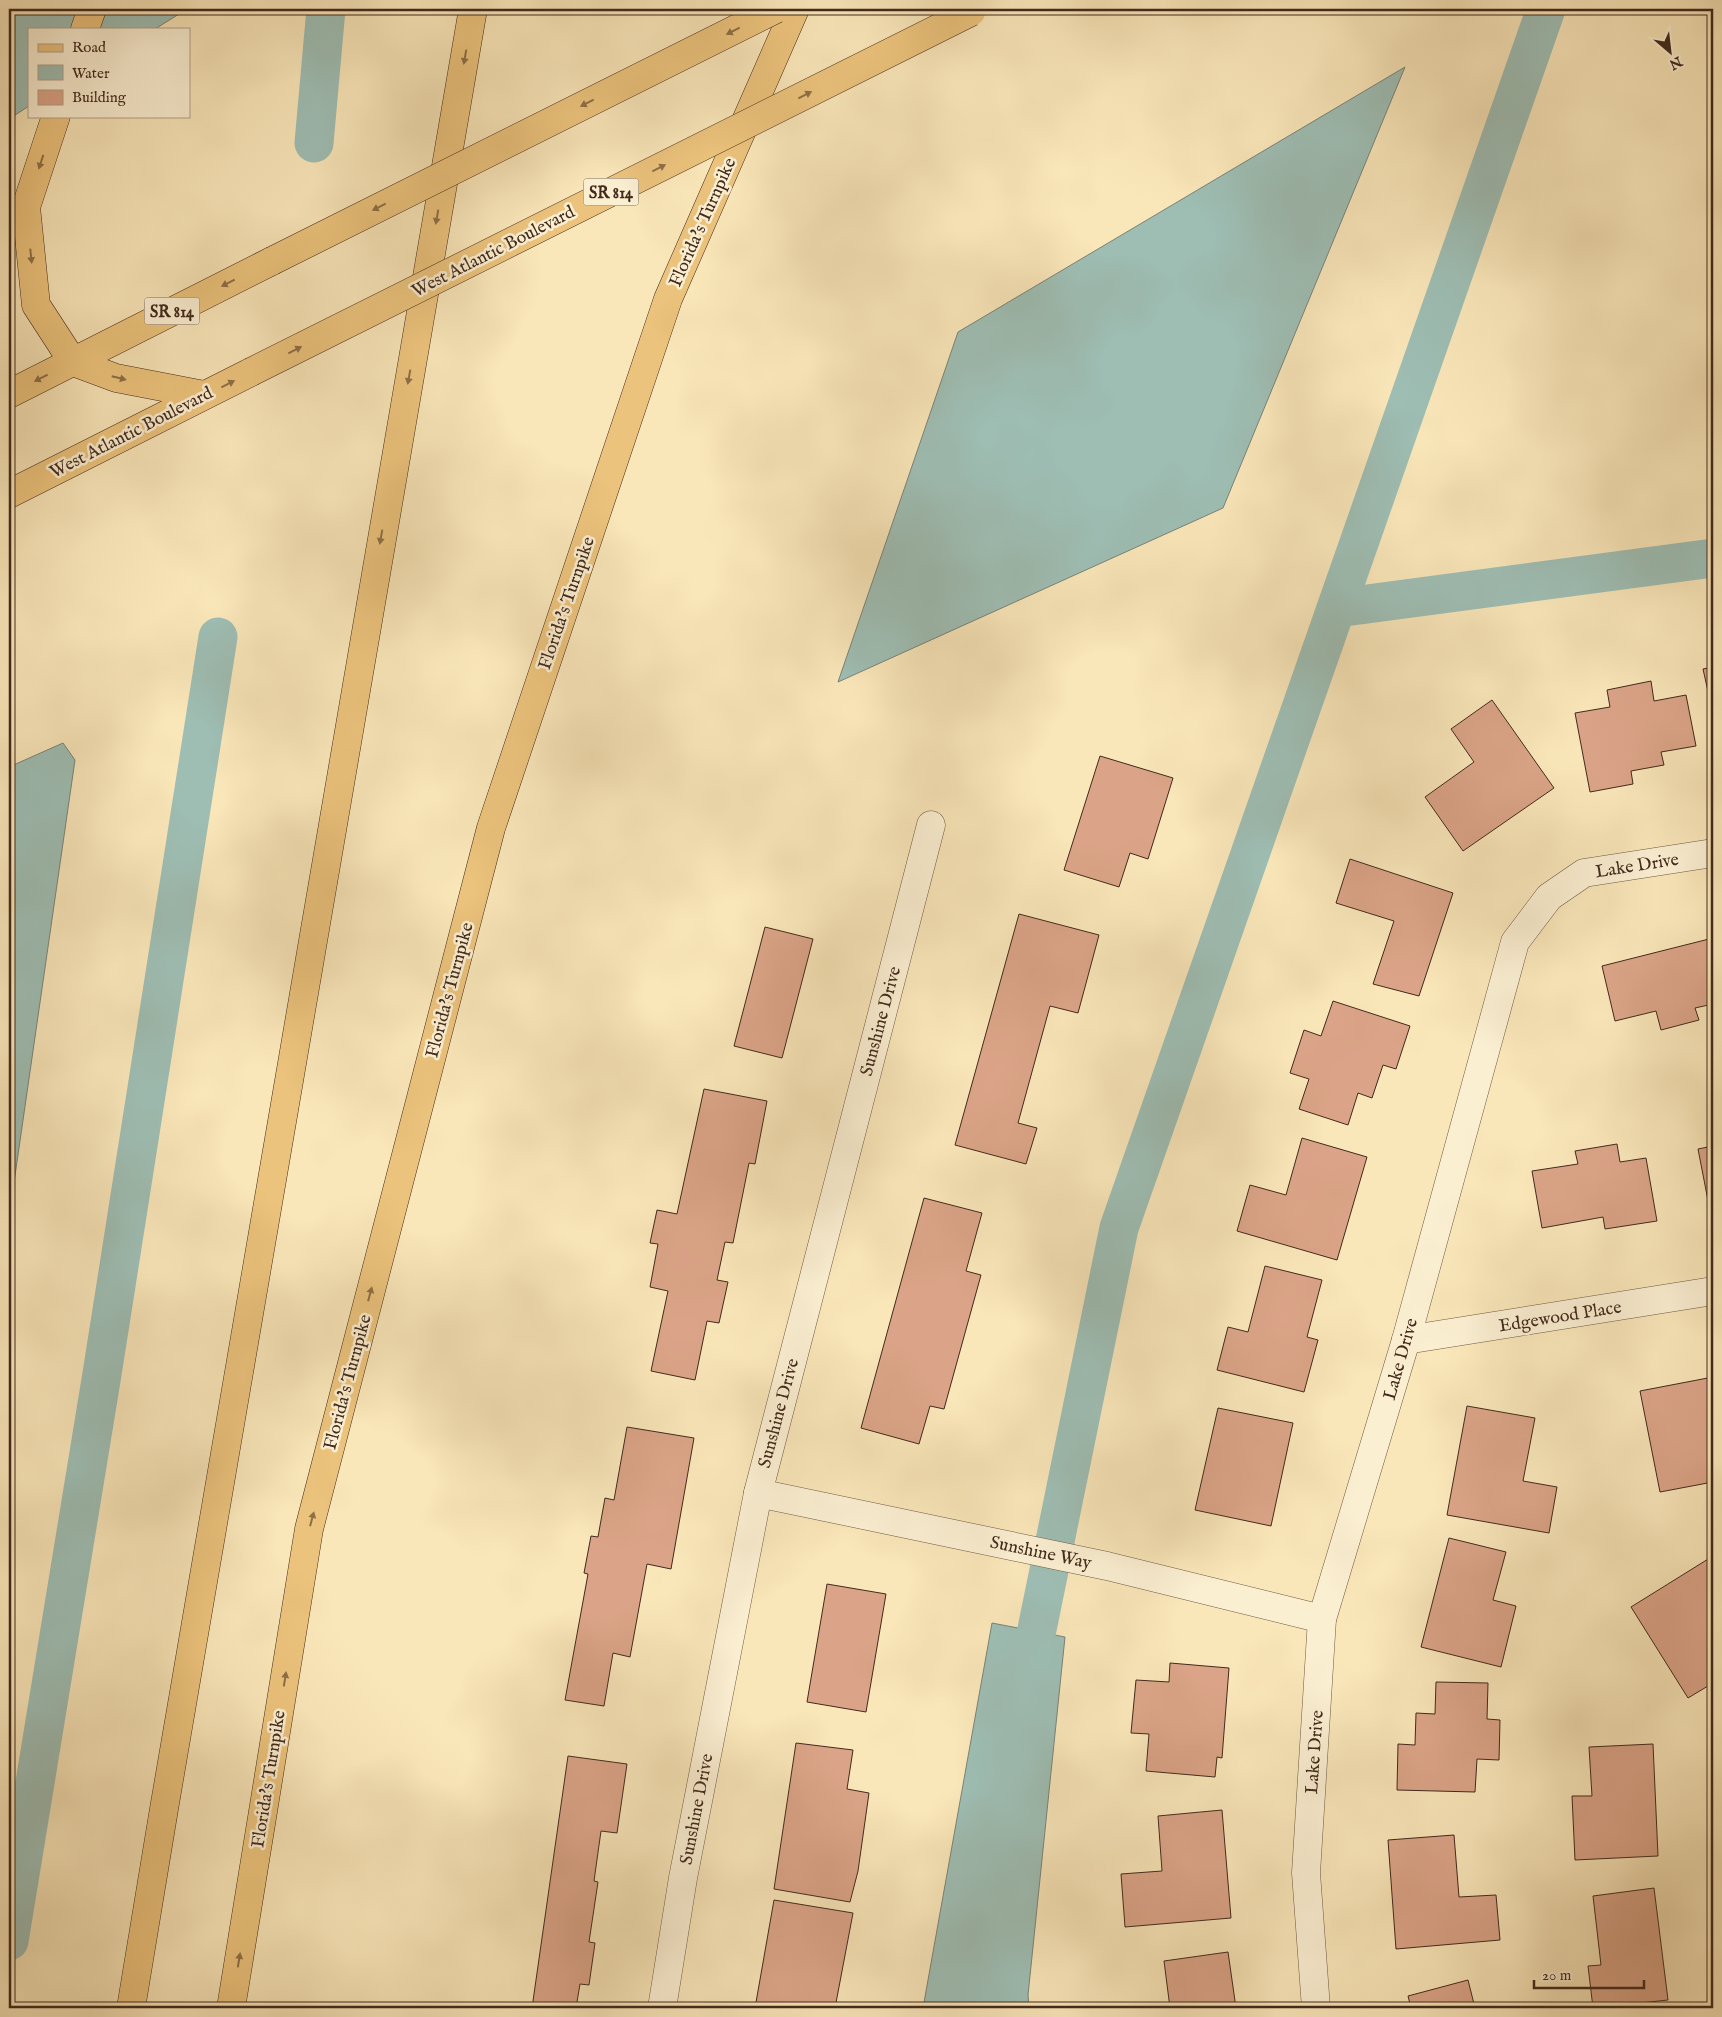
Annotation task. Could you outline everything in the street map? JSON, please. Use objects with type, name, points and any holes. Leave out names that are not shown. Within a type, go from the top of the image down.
[{"type":"main road","points":[[85,28],[92,9]]},
{"type":"main road","points":[[131,2008],[207,1547],[473,9]]},
{"type":"main road","name":"SR 814","points":[[9,394],[776,9]]},
{"type":"main road","name":"Florida's Turnpike","points":[[231,2008],[309,1529],[491,828],[668,299],[795,9]]},
{"type":"main road","name":"West Atlantic Boulevard","points":[[9,494],[974,11]]},
{"type":"main road","points":[[55,118],[26,207],[36,305],[73,362],[116,378],[204,395]]},
{"type":"street","name":"Sunshine Drive","points":[[662,2008],[683,1878],[758,1492],[931,825]]},
{"type":"street","name":"Lake Drive","points":[[1316,2008],[1306,1874],[1322,1620],[1406,1340],[1515,942],[1549,897],[1584,873],[1713,853]]},
{"type":"street","name":"Edgewood Place","points":[[1406,1340],[1713,1291]]},
{"type":"street","name":"Sunshine Way","points":[[758,1492],[1107,1566],[1322,1620]]},
{"type":"water","points":[[9,9],[187,9],[157,28],[28,28],[28,107],[9,119]]},
{"type":"water","points":[[1405,67],[1223,508],[838,682],[958,332]]},
{"type":"water","points":[[63,743],[75,760],[9,1217],[9,767]]},
{"type":"water","points":[[992,1623],[1065,1637],[1028,1995],[1029,2008],[923,2008]]},
{"type":"building","points":[[1713,667],[1713,714],[1703,669]]},
{"type":"building","points":[[1651,681],[1654,701],[1686,695],[1696,746],[1661,752],[1664,765],[1631,771],[1633,784],[1590,792],[1575,713],[1610,707],[1607,690]]},
{"type":"building","points":[[1492,700],[1554,788],[1463,851],[1425,797],[1474,762],[1451,729]]},
{"type":"building","points":[[1100,756],[1173,778],[1148,859],[1130,853],[1119,887],[1064,870]]},
{"type":"building","points":[[1350,859],[1453,893],[1419,996],[1373,984],[1394,921],[1336,903]]},
{"type":"building","points":[[1019,914],[1099,935],[1078,1013],[1050,1006],[1018,1123],[1037,1128],[1026,1164],[955,1145]]},
{"type":"building","points":[[765,927],[813,939],[782,1058],[734,1046]]},
{"type":"building","points":[[1709,939],[1713,954],[1713,1004],[1695,1008],[1699,1020],[1661,1030],[1656,1011],[1615,1021],[1602,966]]},
{"type":"building","points":[[1333,1001],[1410,1026],[1396,1069],[1383,1065],[1372,1098],[1358,1093],[1348,1125],[1299,1109],[1309,1079],[1290,1073],[1304,1030],[1321,1036]]},
{"type":"building","points":[[704,1089],[767,1101],[755,1164],[749,1163],[733,1243],[725,1242],[717,1280],[728,1282],[719,1323],[707,1321],[695,1380],[651,1371],[668,1291],[650,1287],[658,1244],[650,1243],[657,1210],[677,1214]]},
{"type":"building","points":[[1302,1138],[1367,1157],[1337,1260],[1237,1231],[1250,1185],[1286,1195]]},
{"type":"building","points":[[1617,1144],[1620,1162],[1646,1158],[1657,1221],[1605,1229],[1603,1217],[1542,1228],[1532,1171],[1578,1164],[1575,1151]]},
{"type":"building","points":[[1713,1146],[1713,1215],[1711,1216],[1698,1149]]},
{"type":"building","points":[[924,1198],[982,1213],[966,1271],[981,1275],[944,1409],[930,1406],[919,1444],[861,1428]]},
{"type":"building","points":[[1265,1266],[1322,1280],[1307,1337],[1318,1340],[1304,1392],[1217,1370],[1228,1327],[1248,1332]]},
{"type":"building","points":[[1713,1377],[1713,1482],[1660,1492],[1640,1391]]},
{"type":"building","points":[[1467,1406],[1535,1418],[1523,1481],[1557,1487],[1549,1533],[1447,1515]]},
{"type":"building","points":[[1218,1408],[1293,1423],[1271,1526],[1195,1510]]},
{"type":"building","points":[[627,1427],[694,1438],[671,1569],[647,1564],[630,1657],[613,1653],[604,1706],[565,1700],[588,1574],[584,1573],[591,1536],[598,1537],[605,1498],[614,1500]]},
{"type":"building","points":[[1449,1538],[1506,1552],[1493,1600],[1516,1606],[1501,1667],[1421,1647]]},
{"type":"building","points":[[1713,1556],[1713,1683],[1688,1698],[1631,1607]]},
{"type":"building","points":[[827,1584],[886,1594],[866,1712],[807,1702]]},
{"type":"building","points":[[1170,1663],[1229,1668],[1222,1758],[1217,1757],[1215,1777],[1146,1771],[1149,1734],[1131,1733],[1136,1680],[1169,1682]]},
{"type":"building","points":[[1436,1682],[1488,1683],[1487,1719],[1500,1720],[1499,1760],[1477,1759],[1475,1792],[1397,1790],[1398,1744],[1415,1745],[1416,1713],[1435,1714]]},
{"type":"building","points":[[796,1743],[853,1750],[847,1789],[869,1793],[858,1871],[850,1902],[774,1889]]},
{"type":"building","points":[[1653,1744],[1658,1856],[1575,1860],[1572,1796],[1592,1796],[1589,1747]]},
{"type":"building","points":[[568,1756],[627,1764],[617,1833],[601,1831],[594,1881],[598,1882],[589,1942],[595,1943],[589,1985],[580,1984],[576,2008],[532,2008]]},
{"type":"building","points":[[1222,1810],[1231,1918],[1125,1927],[1121,1874],[1162,1871],[1158,1816]]},
{"type":"building","points":[[1454,1835],[1459,1897],[1496,1895],[1500,1940],[1396,1949],[1388,1840]]},
{"type":"building","points":[[1654,1888],[1668,2000],[1593,2008],[1588,1966],[1601,1965],[1593,1896]]},
{"type":"building","points":[[774,1900],[853,1913],[835,2008],[755,2008]]},
{"type":"building","points":[[1228,1952],[1236,2008],[1170,2008],[1164,1961]]},
{"type":"building","points":[[1468,1980],[1475,2008],[1411,2008],[1408,1996]]},
{"type":"waterway","points":[[314,143],[326,9]]},
{"type":"waterway","points":[[1026,1683],[1119,1228],[1546,9]]},
{"type":"waterway","points":[[1337,608],[1713,558]]},
{"type":"waterway","points":[[9,1941],[102,1374],[218,637]]}]
